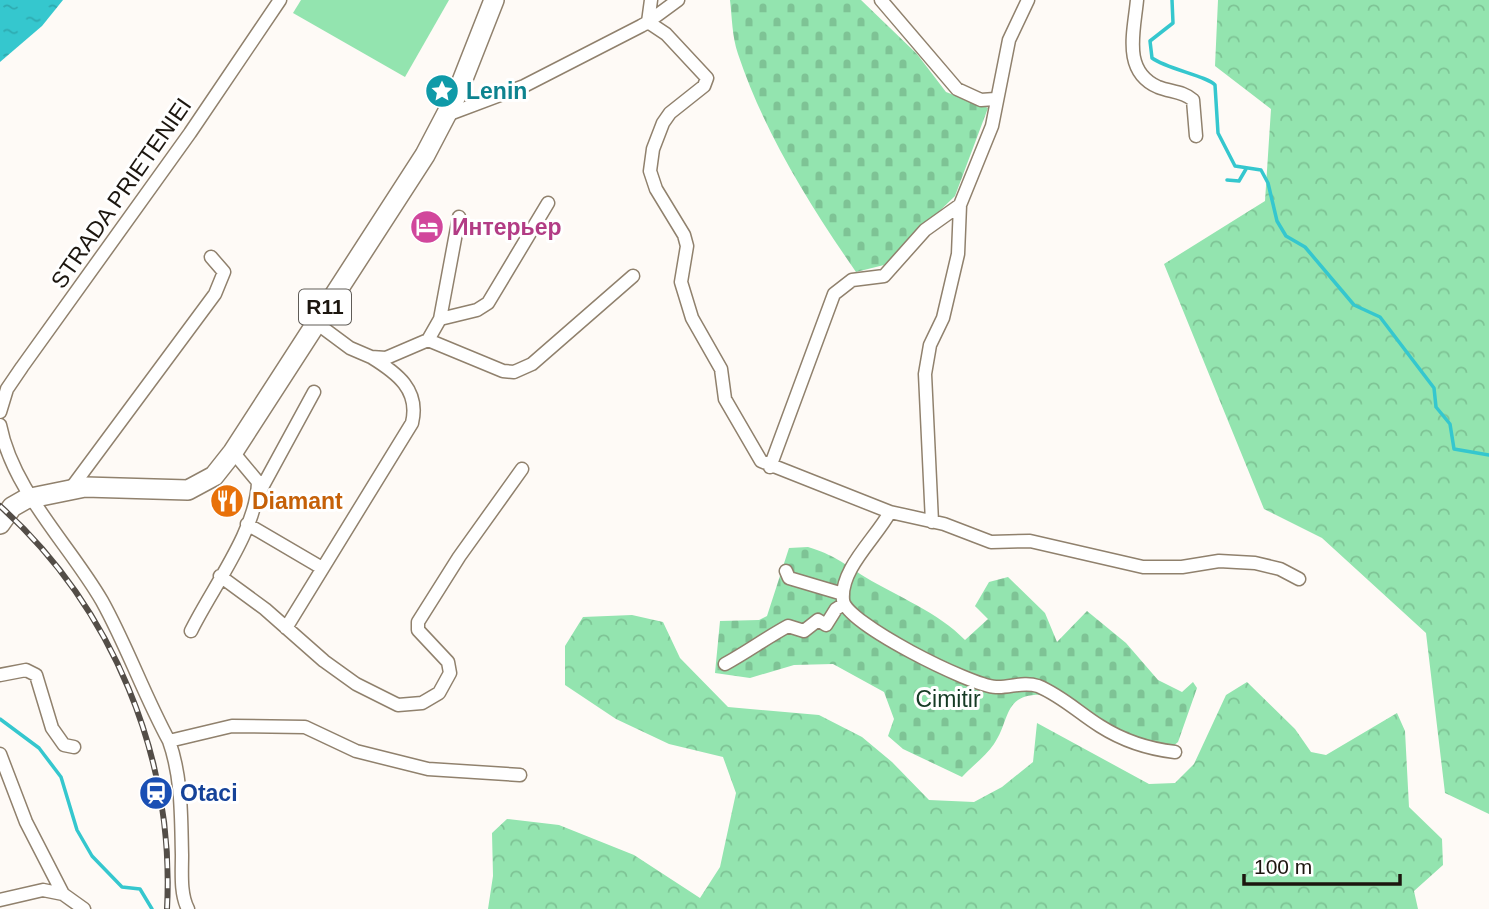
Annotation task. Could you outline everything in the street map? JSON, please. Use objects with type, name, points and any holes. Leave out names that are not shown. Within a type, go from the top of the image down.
[{"type":"main road","name":"R11","points":[[24,501],[101,486],[188,490],[214,476],[233,452],[425,155],[447,115],[494,0]]},
{"type":"main road","points":[[0,524],[24,501]]},
{"type":"street","name":"STRADA PRIETENIEI","points":[[0,412],[8,389],[22,367],[190,133],[280,0]]},
{"type":"street","points":[[648,22],[651,0]]},
{"type":"street","points":[[447,115],[524,86],[580,60],[648,22],[678,0]]},
{"type":"street","points":[[881,0],[957,89],[981,100],[995,99]]},
{"type":"street","points":[[932,522],[925,374],[930,345],[943,318],[958,254],[960,205],[992,126],[995,99],[1009,40],[1028,0]]},
{"type":"street","points":[[1137,0],[1132,57],[1138,72],[1157,87],[1185,94],[1192,100],[1196,136]]},
{"type":"street","points":[[648,22],[666,34],[707,78],[704,86],[670,113],[663,124],[653,149],[650,171],[656,189],[684,234],[687,246],[681,282],[699,333],[721,369],[725,399],[761,461],[770,467],[890,512],[932,522],[991,542],[1030,541],[1143,568],[1162,569],[1219,561],[1255,564],[1280,569],[1299,579]]},
{"type":"street","points":[[440,319],[477,310],[488,303],[548,203]]},
{"type":"street","points":[[770,467],[834,294],[852,280],[884,276],[925,230],[960,205]]},
{"type":"street","points":[[371,357],[386,358],[428,340],[440,319],[459,217]]},
{"type":"street","points":[[68,491],[215,294],[223,272],[211,257]]},
{"type":"street","points":[[428,340],[503,371],[514,372],[532,364],[633,275]]},
{"type":"street","points":[[286,628],[410,430],[414,416],[413,397],[390,369],[350,348],[315,322]]},
{"type":"street","points":[[191,631],[247,524],[257,496],[314,392]]},
{"type":"street","points":[[0,425],[24,501],[101,599],[176,759],[185,907]]},
{"type":"street","points":[[233,452],[258,482],[257,496]]},
{"type":"street","points":[[220,576],[356,684],[398,705],[422,704],[439,693],[450,673],[448,662],[418,630],[418,622],[459,556],[522,469]]},
{"type":"street","points":[[725,664],[754,649],[765,638],[788,626],[803,631],[818,620],[826,625],[844,599],[854,565],[890,512]]},
{"type":"street","points":[[247,524],[322,568]]},
{"type":"street","points":[[786,571],[789,578],[844,599],[851,615],[971,680],[997,688],[1026,683],[1036,685],[1070,703],[1116,735],[1157,750],[1175,752]]},
{"type":"street","points":[[0,675],[26,670],[36,675],[52,728],[64,745],[74,747]]},
{"type":"street","points":[[169,741],[232,726],[305,727],[355,751],[428,769],[520,775]]},
{"type":"street","points":[[0,754],[35,842],[63,894]]},
{"type":"street","points":[[0,900],[43,890],[63,894],[84,909]]},
{"type":"green space","points":[[301,0],[449,0],[405,77],[293,13]]},
{"type":"green space","points":[[730,0],[861,0],[917,54],[946,92],[988,108],[955,196],[884,265],[856,272],[789,167],[761,111],[738,54]]},
{"type":"green space","points":[[1218,0],[1489,0],[1489,814],[1445,793],[1426,633],[1322,538],[1264,509],[1164,264],[1265,201],[1271,109],[1215,66]]},
{"type":"green space","name":"Cimitir","points":[[808,547],[832,556],[930,613],[965,640],[988,619],[975,606],[989,582],[1008,577],[1045,613],[1057,642],[1087,611],[1126,643],[1158,680],[1182,692],[1193,682],[1197,688],[1178,742],[1172,747],[1154,749],[1046,695],[1032,695],[1015,703],[994,744],[962,777],[903,749],[888,736],[894,719],[884,692],[833,664],[794,665],[750,678],[715,673],[720,621],[759,620],[767,616],[789,548]]},
{"type":"green space","points":[[632,615],[663,622],[680,658],[728,707],[819,715],[862,737],[892,762],[929,800],[974,802],[1002,787],[1033,762],[1037,723],[1149,784],[1175,783],[1194,764],[1226,695],[1247,682],[1295,729],[1311,752],[1326,755],[1397,713],[1405,731],[1409,807],[1442,839],[1443,865],[1414,891],[1418,909],[488,909],[493,876],[492,833],[507,819],[559,825],[634,855],[700,898],[720,867],[736,793],[723,757],[669,744],[616,719],[565,685],[565,646],[583,617]]},
{"type":"water","points":[[0,0],[63,0],[42,26],[0,62]]},
{"type":"waterway","points":[[1172,0],[1173,23],[1150,41],[1152,58],[1215,85],[1218,133],[1235,166],[1261,170],[1268,183],[1277,221],[1286,236],[1305,247],[1354,305],[1380,317],[1434,388],[1436,407],[1450,424],[1454,449],[1489,455]]},
{"type":"waterway","points":[[1227,180],[1239,181],[1246,169]]},
{"type":"waterway","points":[[0,719],[39,748],[61,777],[77,830],[92,856],[122,887],[140,889],[152,909]]},
{"type":"railway","points":[[0,506],[40,546],[74,590],[104,638],[128,688],[147,741],[160,796],[167,852],[167,909]]},
{"type":"place","name":"Lenin","points":[[442,91]]},
{"type":"place","name":"Интерьер","points":[[427,227]]},
{"type":"place","name":"Diamant","points":[[227,501]]},
{"type":"place","name":"Otaci","points":[[156,793]]}]
